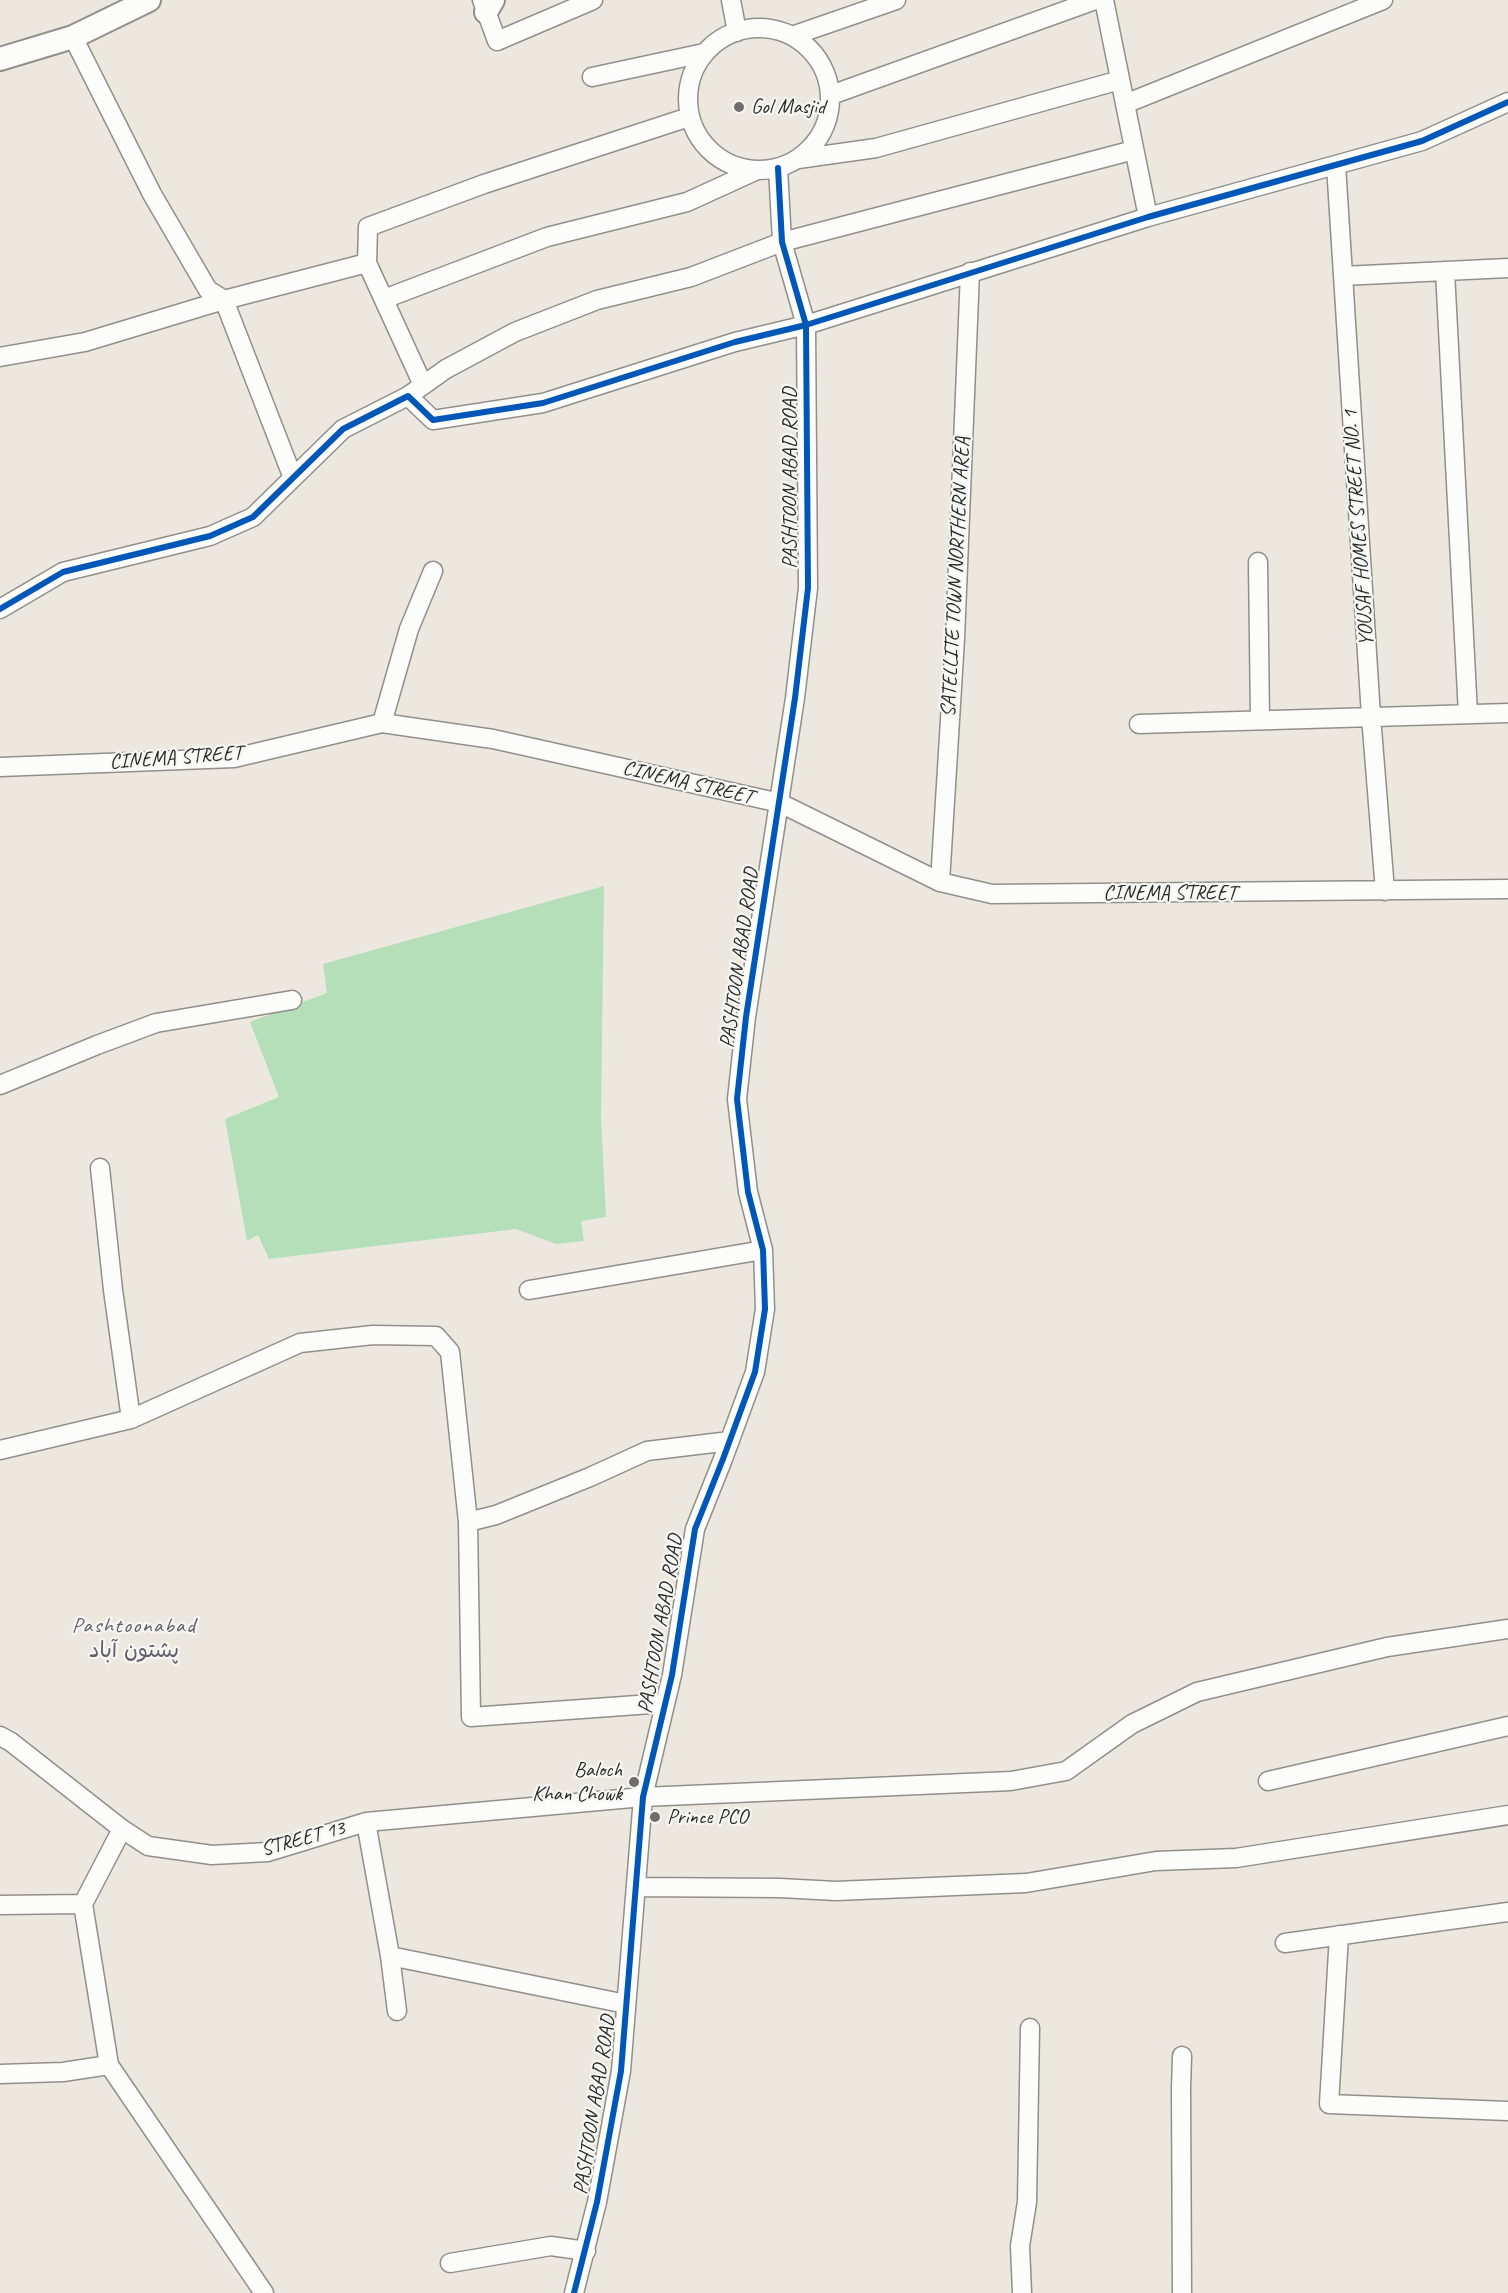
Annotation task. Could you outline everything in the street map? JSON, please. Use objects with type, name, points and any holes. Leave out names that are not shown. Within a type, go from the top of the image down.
[{"type":"street","points":[[0,59],[74,38],[149,0]]},
{"type":"street","points":[[487,4],[497,41],[593,0]]},
{"type":"street","points":[[731,0],[737,32]]},
{"type":"street","points":[[792,36],[896,0]]},
{"type":"street","points":[[831,95],[1095,0]]},
{"type":"street","points":[[1104,0],[1148,217]]},
{"type":"street","points":[[1125,104],[1383,0]]},
{"type":"street","points":[[755,171],[733,166],[713,155],[698,138],[689,117],[687,94],[692,72],[704,53],[722,38],[744,29],[769,28],[792,36],[812,50],[825,71],[831,95],[828,120],[816,142],[798,159]]},
{"type":"street","points":[[74,38],[152,194],[208,290],[224,300],[293,478]]},
{"type":"street","points":[[592,77],[704,53]]},
{"type":"street","points":[[384,299],[547,237],[687,201],[755,171],[778,168],[798,159],[876,148],[1120,80]]},
{"type":"street","points":[[689,117],[484,184],[368,227],[367,263],[384,299],[416,390],[433,420],[543,403],[735,342],[806,325],[1148,217],[1422,141],[1508,102]]},
{"type":"street","points":[[0,609],[63,572],[210,537],[253,517],[343,429],[416,390],[446,369],[515,332],[597,300],[691,277],[782,242],[1134,150]]},
{"type":"street","name":"YOUSAF HOMES STREET NO. 1","points":[[1336,165],[1384,891]]},
{"type":"street","name":"PASHTOON ABAD ROAD","points":[[574,2293],[597,2202],[621,2071],[643,1797],[672,1675],[694,1529],[755,1372],[765,1309],[763,1250],[748,1192],[737,1099],[746,1017],[780,803],[808,588],[806,325],[782,242],[778,168]]},
{"type":"street","points":[[0,357],[85,342],[224,300],[367,263]]},
{"type":"street","points":[[1343,276],[1508,268]]},
{"type":"street","points":[[1445,271],[1468,714]]},
{"type":"street","name":"SATELLITE TOWN NORTHERN AREA","points":[[940,882],[955,639],[970,272]]},
{"type":"street","points":[[1258,562],[1260,720]]},
{"type":"street","points":[[382,723],[409,629],[433,571]]},
{"type":"street","points":[[1139,724],[1508,712]]},
{"type":"street","name":"CINEMA STREET","points":[[0,766],[234,758],[382,723],[493,739],[780,803],[940,882],[992,894],[1508,889]]},
{"type":"street","points":[[0,1085],[156,1023],[292,1000]]},
{"type":"street","points":[[100,1168],[112,1290],[131,1419]]},
{"type":"street","points":[[529,1290],[763,1250]]},
{"type":"street","points":[[0,1450],[131,1419],[300,1343],[373,1335],[436,1336],[450,1352],[468,1522],[471,1717],[665,1703]]},
{"type":"street","points":[[468,1522],[496,1515],[647,1451],[730,1441]]},
{"type":"street","name":"STREET 13","points":[[4,1741],[148,1846],[212,1855],[268,1852],[366,1822],[643,1797],[1011,1781],[1066,1771],[1132,1724],[1197,1692],[1387,1647],[1508,1629]]},
{"type":"street","points":[[1268,1781],[1508,1726]]},
{"type":"street","points":[[636,1887],[780,1888],[836,1891],[1026,1883],[1156,1861],[1236,1858],[1508,1815]]},
{"type":"street","points":[[366,1822],[390,1956],[396,2011]]},
{"type":"street","points":[[122,1829],[83,1904],[109,2065],[264,2293]]},
{"type":"street","points":[[0,1905],[83,1904]]},
{"type":"street","points":[[1286,1943],[1508,1912]]},
{"type":"street","points":[[1339,1935],[1329,2104],[1508,2111]]},
{"type":"street","points":[[390,1956],[626,2004]]},
{"type":"street","points":[[1022,2293],[1020,2246],[1027,2202],[1030,2028]]},
{"type":"street","points":[[1182,2056],[1182,2293]]},
{"type":"street","points":[[0,2074],[63,2072],[109,2065]]},
{"type":"street","points":[[450,2263],[551,2246],[585,2251]]},
{"type":"green space","points":[[604,886],[601,1118],[606,1217],[581,1221],[584,1241],[556,1244],[516,1229],[269,1259],[258,1235],[247,1241],[225,1119],[279,1097],[250,1022],[327,993],[323,964]]},
{"type":"cycle path","points":[[0,609],[63,572],[210,536],[253,517],[343,429],[408,396],[433,420],[543,403],[735,342],[806,325],[1148,217],[1422,141],[1508,102]]},
{"type":"cycle path","points":[[574,2293],[597,2202],[621,2071],[643,1797],[672,1675],[695,1529],[755,1372],[765,1309],[763,1250],[748,1192],[737,1099],[746,1017],[795,698],[808,588],[806,325],[782,242],[778,168]]},
{"type":"place","name":"Gol Masjid","points":[[739,107]]},
{"type":"place","name":"Baloch Khan Chowk","points":[[634,1782]]},
{"type":"place","name":"Prince PCO","points":[[655,1817]]},
{"type":"district","name":"Pashtoonabad پشتون آباد","points":[[134,1638]]}]
